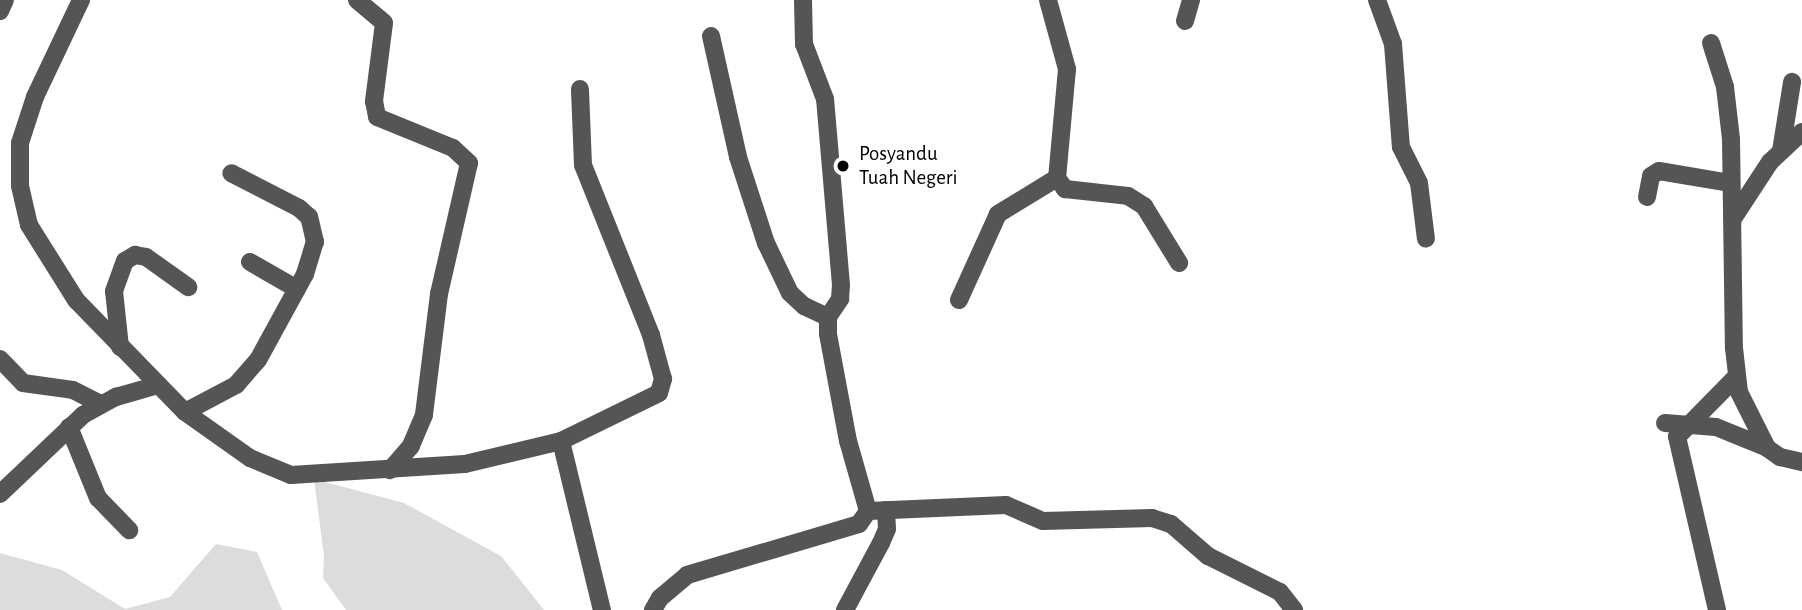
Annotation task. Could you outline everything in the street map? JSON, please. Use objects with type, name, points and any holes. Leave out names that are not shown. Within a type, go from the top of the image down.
[{"type":"street","points":[[0,11],[5,0]]},
{"type":"street","points":[[81,0],[26,118],[18,161],[20,186],[29,225],[58,277],[120,347],[185,412],[250,458],[282,473],[306,476],[465,464],[561,441],[652,399],[663,383],[640,307],[591,192],[580,137],[580,89]]},
{"type":"street","points":[[357,0],[384,23],[374,101],[377,117],[453,148],[469,163],[439,294],[424,415],[411,446],[390,470]]},
{"type":"street","points":[[803,0],[804,44],[825,99],[841,285],[840,299],[828,317],[848,441],[887,529],[845,610]]},
{"type":"street","points":[[1048,0],[1067,69],[1057,178],[1065,189],[1128,196],[1144,206],[1179,263]]},
{"type":"street","points":[[1185,21],[1191,0]]},
{"type":"street","points":[[1381,2],[1393,44],[1401,147],[1419,183],[1426,239]]},
{"type":"street","points":[[711,36],[738,157],[766,243],[790,293],[828,317]]},
{"type":"street","points":[[1711,43],[1727,100],[1734,217],[1736,377],[1747,412],[1766,448]]},
{"type":"street","points":[[1781,151],[1792,82]]},
{"type":"street","points":[[1734,217],[1781,151],[1802,132]]},
{"type":"street","points":[[1647,197],[1650,178],[1659,171],[1731,183]]},
{"type":"street","points":[[185,412],[221,396],[247,374],[297,289],[315,242],[309,217],[289,200],[232,173]]},
{"type":"street","points":[[959,300],[998,214],[1057,178]]},
{"type":"street","points":[[120,347],[114,291],[125,261],[135,255],[146,257],[188,288]]},
{"type":"street","points":[[250,262],[297,289]]},
{"type":"street","points":[[0,359],[23,383],[73,390],[100,404]]},
{"type":"street","points":[[1717,610],[1677,437],[1736,377]]},
{"type":"street","points":[[0,494],[69,427],[100,404],[158,385]]},
{"type":"street","points":[[1665,423],[1732,431],[1780,457],[1802,462]]},
{"type":"street","points":[[69,427],[99,498],[129,530]]},
{"type":"street","points":[[561,441],[602,610]]},
{"type":"street","points":[[653,610],[660,598],[687,575],[859,524],[877,511],[1006,505],[1043,521],[1153,518],[1171,524],[1223,565],[1280,592],[1294,610]]},
{"type":"shaded area","points":[[314,479],[404,503],[501,556],[544,610],[346,610],[323,578],[324,556]]},
{"type":"shaded area","points":[[216,544],[257,552],[282,610],[0,610],[0,553],[62,570],[125,609],[170,597]]},
{"type":"place","name":"Posyandu Tuah Negeri","points":[[843,166]]}]
